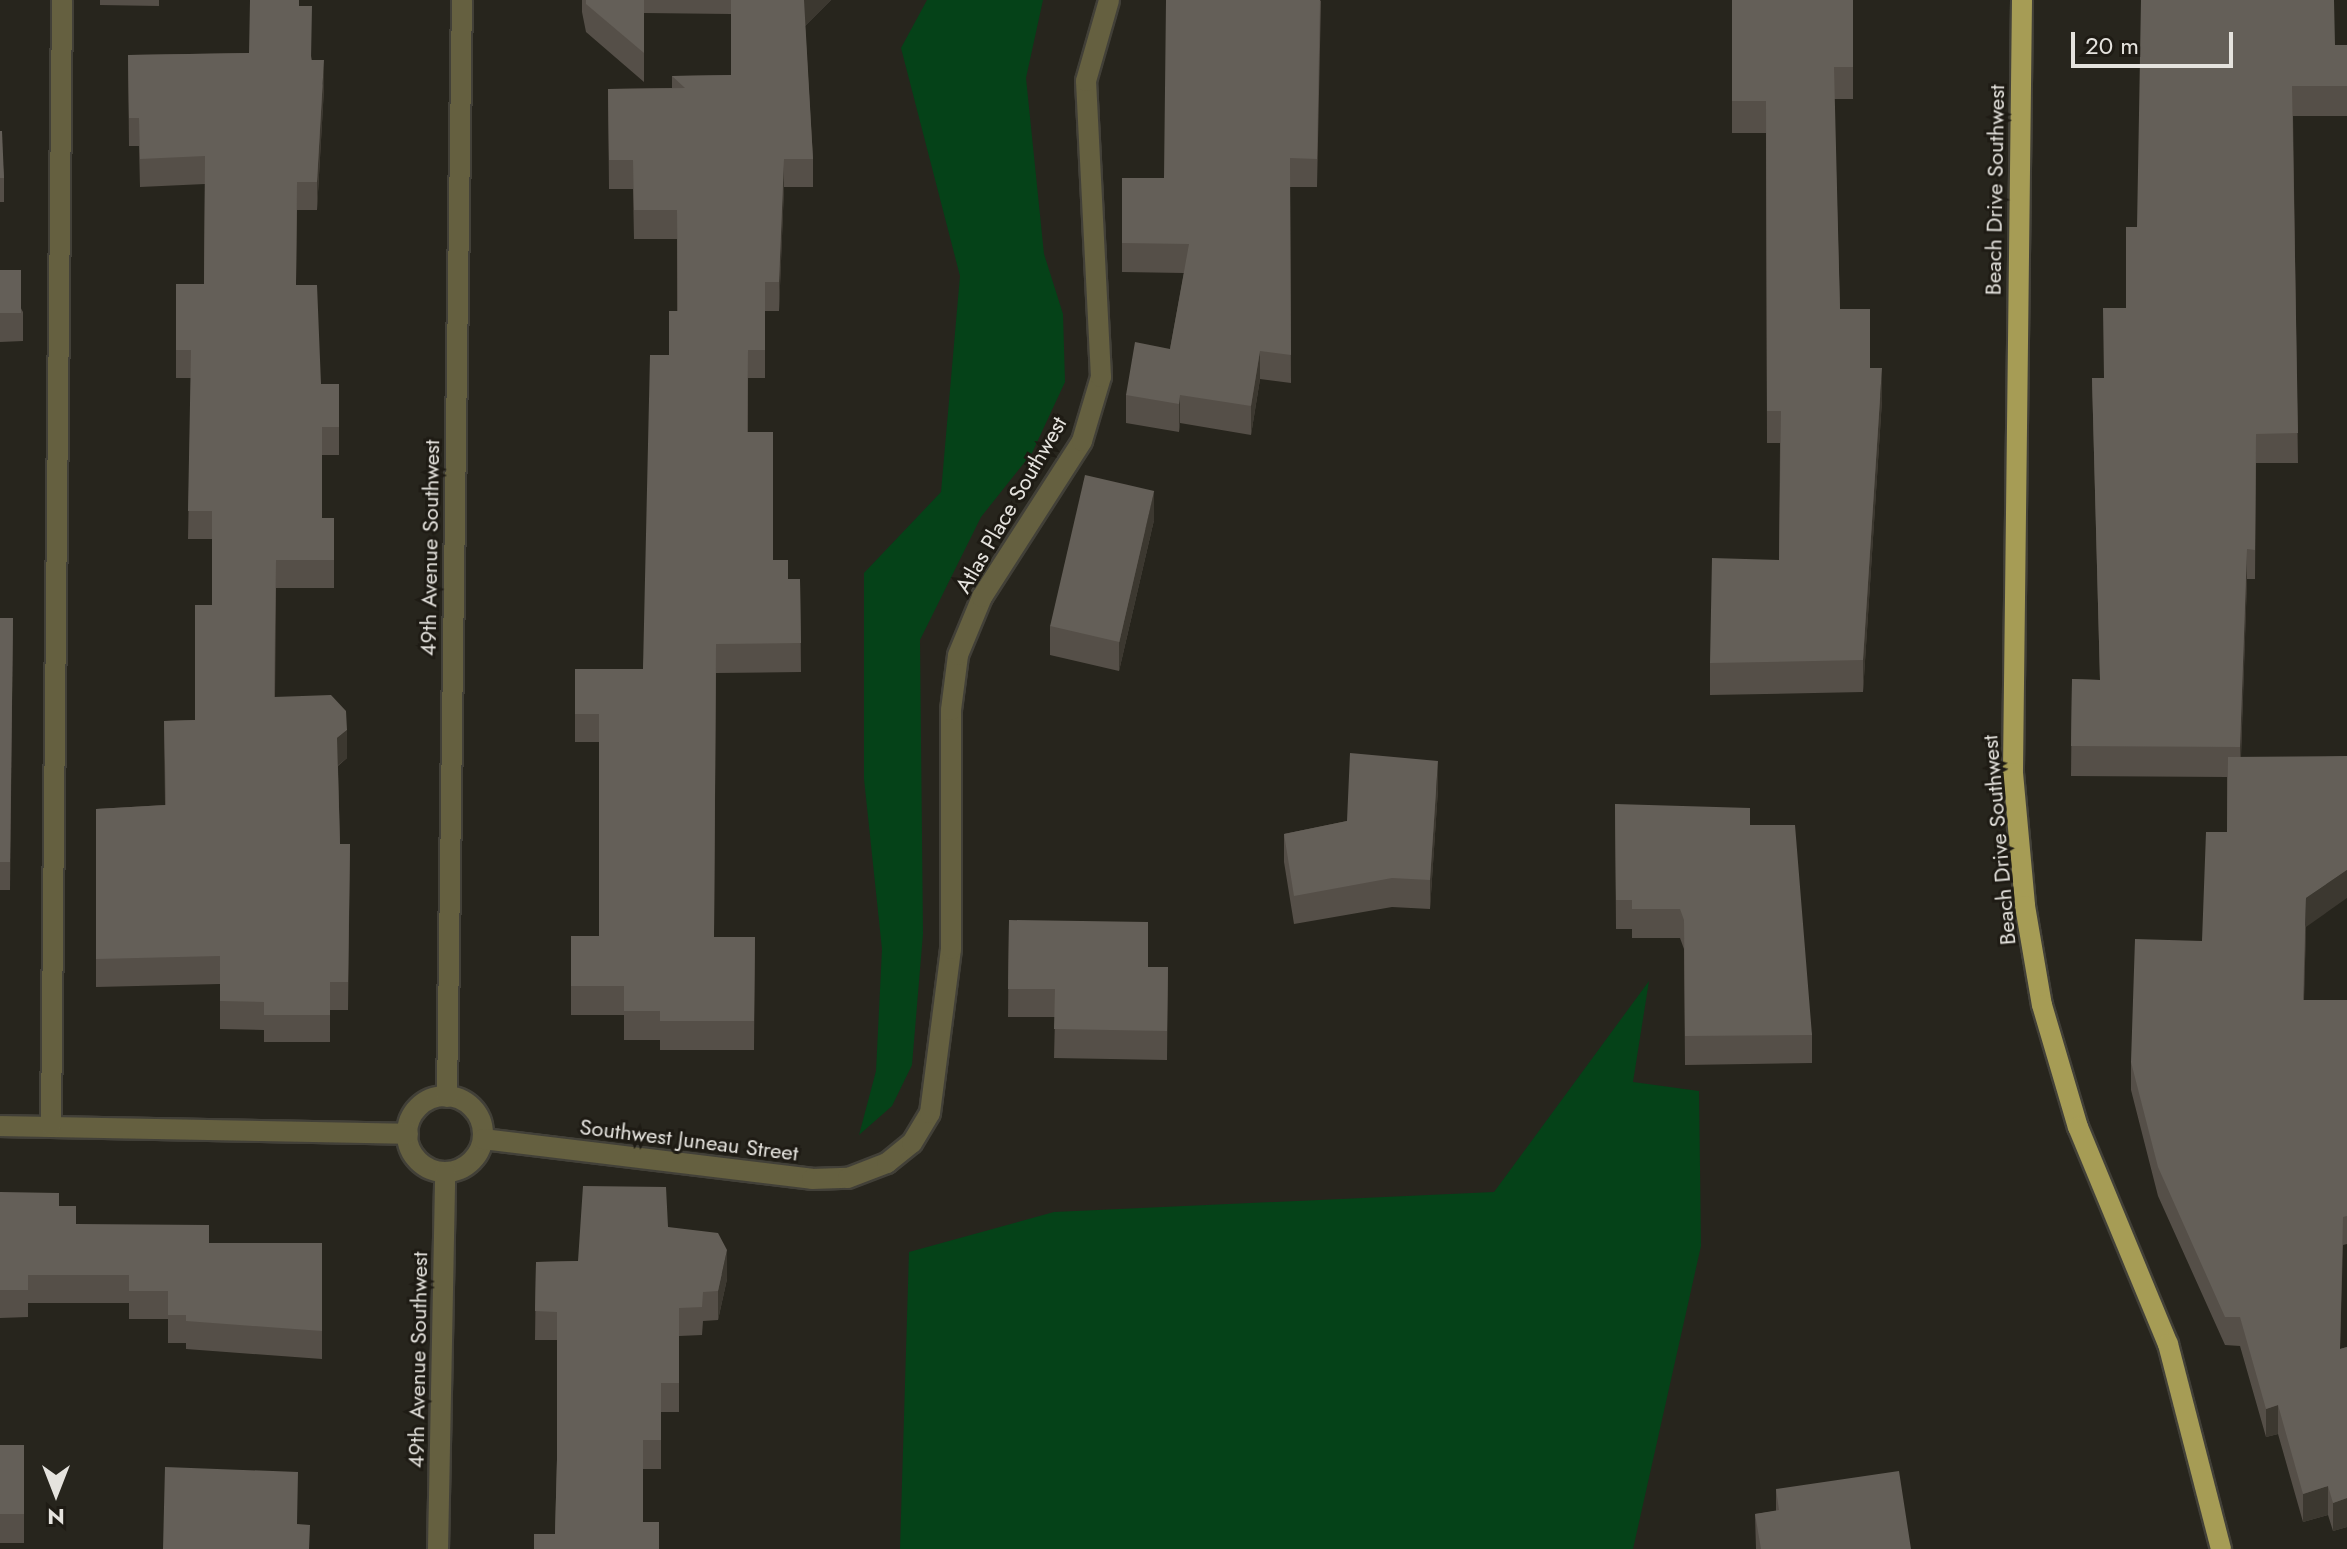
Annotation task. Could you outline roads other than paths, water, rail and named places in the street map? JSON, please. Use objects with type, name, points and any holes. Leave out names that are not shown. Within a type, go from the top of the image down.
[{"type":"main road","name":"Beach Drive Southwest","points":[[2022,0],[2013,773],[2025,906],[2042,1005],[2078,1127],[2168,1344],[2221,1549]]},
{"type":"street","points":[[51,1126],[62,0]]},
{"type":"street","name":"49th Avenue Southwest","points":[[447,1097],[462,0]]},
{"type":"street","name":"Atlas Place Southwest","points":[[887,1163],[912,1143],[930,1113],[942,1056],[958,655],[982,597],[1082,441],[1101,377],[1086,81],[1109,0]]},
{"type":"street","points":[[447,1097],[476,1111],[483,1139],[474,1160],[445,1172],[419,1162],[408,1134],[417,1108],[447,1097]]},
{"type":"street","points":[[0,1126],[408,1134]]},
{"type":"street","name":"Southwest Juneau Street","points":[[483,1139],[812,1179],[848,1178],[887,1163]]},
{"type":"street","name":"49th Avenue Southwest","points":[[438,1549],[445,1172]]}]
